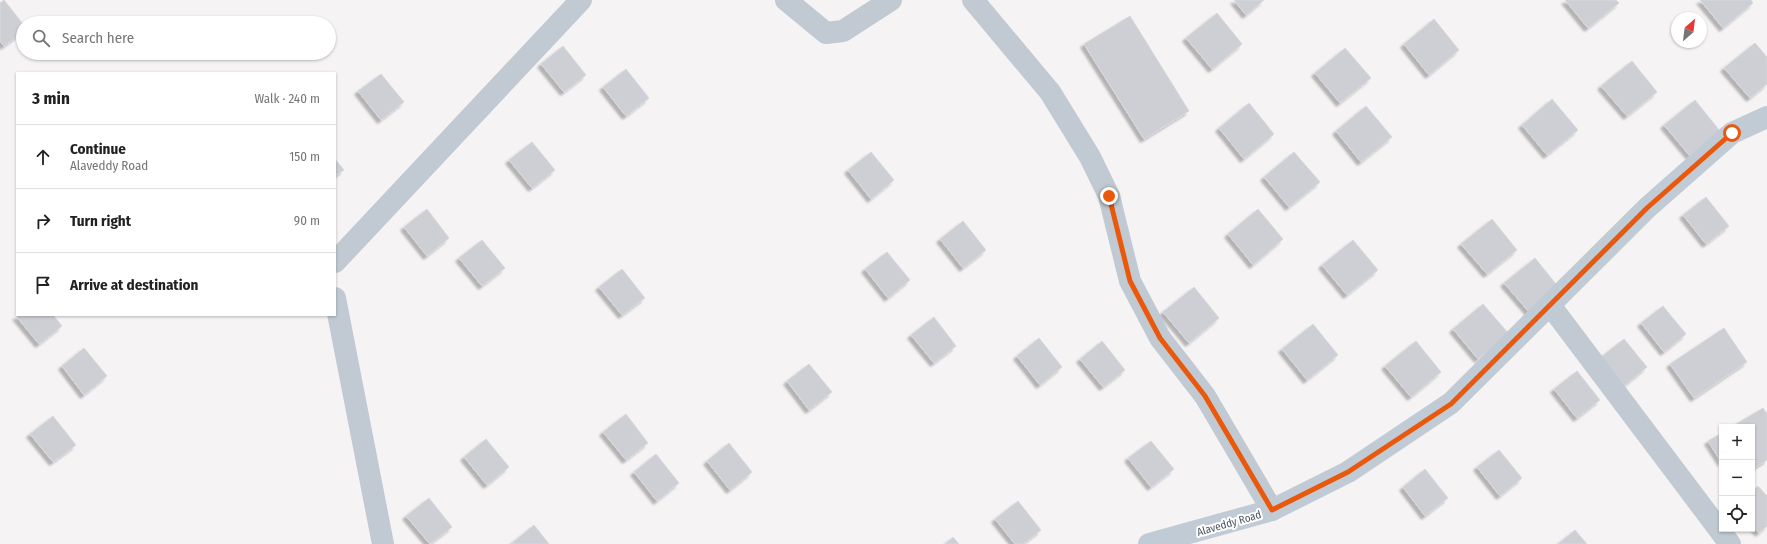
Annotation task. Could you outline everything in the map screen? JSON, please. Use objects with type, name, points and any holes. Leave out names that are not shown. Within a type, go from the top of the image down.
[{"type":"street","points":[[336,261],[581,0]]},
{"type":"street","points":[[786,0],[826,33],[843,31],[891,0]]},
{"type":"street","points":[[973,0],[1050,92],[1090,157],[1109,196],[1130,281],[1160,338],[1205,396],[1272,510]]},
{"type":"street","name":"Alaveddy Road","points":[[1149,544],[1272,510],[1348,472],[1451,404],[1647,208],[1732,133],[1767,117]]},
{"type":"street","points":[[336,303],[383,544]]},
{"type":"street","points":[[1550,305],[1730,544]]},
{"type":"building","points":[[4,0],[17,16],[16,37],[4,46],[0,41],[0,3]]},
{"type":"building","points":[[1234,0],[1264,0],[1246,15]]},
{"type":"building","points":[[1565,0],[1616,0],[1619,3],[1588,28]]},
{"type":"building","points":[[1700,0],[1751,0],[1753,3],[1723,28]]},
{"type":"building","points":[[1217,13],[1242,44],[1212,69],[1186,38]]},
{"type":"building","points":[[1130,16],[1189,111],[1144,139],[1084,44]]},
{"type":"building","points":[[1434,19],[1459,50],[1429,75],[1404,44]]},
{"type":"building","points":[[1755,43],[1767,57],[1767,84],[1750,98],[1724,68]]},
{"type":"building","points":[[563,46],[586,75],[564,92],[541,64]]},
{"type":"building","points":[[1345,48],[1371,78],[1340,103],[1315,73]]},
{"type":"building","points":[[1632,61],[1657,92],[1627,116],[1601,86]]},
{"type":"building","points":[[626,69],[649,98],[626,116],[603,87]]},
{"type":"building","points":[[381,74],[404,102],[381,120],[358,91]]},
{"type":"building","points":[[1552,99],[1578,130],[1547,155],[1522,125]]},
{"type":"building","points":[[1695,100],[1720,131],[1690,156],[1664,125]]},
{"type":"building","points":[[1249,103],[1274,134],[1244,159],[1219,128]]},
{"type":"building","points":[[1366,106],[1392,137],[1361,162],[1336,131]]},
{"type":"building","points":[[532,142],[555,170],[532,188],[509,160]]},
{"type":"building","points":[[871,152],[894,180],[871,199],[848,170]]},
{"type":"building","points":[[1294,152],[1320,182],[1289,207],[1264,177]]},
{"type":"building","points":[[336,160],[344,170],[336,175]]},
{"type":"building","points":[[1706,197],[1729,226],[1706,244],[1683,215]]},
{"type":"building","points":[[427,209],[449,238],[427,256],[404,227]]},
{"type":"building","points":[[1258,209],[1283,239],[1253,265],[1228,234]]},
{"type":"building","points":[[1492,219],[1517,250],[1487,274],[1461,244]]},
{"type":"building","points":[[963,221],[986,250],[963,268],[940,239]]},
{"type":"building","points":[[482,240],[505,268],[482,286],[459,258]]},
{"type":"building","points":[[1353,240],[1378,270],[1347,295],[1322,265]]},
{"type":"building","points":[[887,252],[910,280],[888,298],[865,269]]},
{"type":"building","points":[[1535,258],[1560,289],[1530,313],[1504,283]]},
{"type":"building","points":[[622,269],[645,298],[622,315],[599,287]]},
{"type":"building","points":[[1194,287],[1219,318],[1189,343],[1163,312]]},
{"type":"building","points":[[1483,304],[1509,334],[1478,359],[1453,329]]},
{"type":"building","points":[[1663,306],[1686,334],[1664,352],[1641,323]]},
{"type":"building","points":[[16,316],[54,316],[62,326],[39,344]]},
{"type":"building","points":[[934,317],[956,346],[934,363],[911,335]]},
{"type":"building","points":[[1313,324],[1338,355],[1307,380],[1282,349]]},
{"type":"building","points":[[1724,328],[1747,362],[1694,398],[1670,364]]},
{"type":"building","points":[[1039,338],[1062,367],[1040,385],[1017,356]]},
{"type":"building","points":[[1624,339],[1647,367],[1624,386],[1601,357]]},
{"type":"building","points":[[1102,341],[1125,370],[1103,387],[1080,359]]},
{"type":"building","points":[[1416,341],[1441,372],[1411,397],[1385,366]]},
{"type":"building","points":[[84,348],[107,376],[84,395],[62,366]]},
{"type":"building","points":[[809,364],[832,392],[809,410],[787,381]]},
{"type":"building","points":[[1577,371],[1600,400],[1577,418],[1554,389]]},
{"type":"building","points":[[1763,408],[1767,414],[1767,460],[1755,467],[1755,424],[1736,424]]},
{"type":"building","points":[[626,414],[648,443],[626,460],[603,432]]},
{"type":"building","points":[[53,416],[76,445],[53,462],[30,434]]},
{"type":"building","points":[[1719,435],[1719,458],[1708,441]]},
{"type":"building","points":[[486,439],[509,467],[487,485],[464,457]]},
{"type":"building","points":[[1151,441],[1174,469],[1151,487],[1128,458]]},
{"type":"building","points":[[729,443],[752,472],[730,490],[707,461]]},
{"type":"building","points":[[1499,450],[1522,478],[1500,496],[1477,467]]},
{"type":"building","points":[[656,454],[679,483],[657,501],[634,472]]},
{"type":"building","points":[[1425,469],[1448,498],[1425,516],[1403,487]]},
{"type":"building","points":[[1758,486],[1767,496],[1767,526],[1759,533],[1755,528],[1755,488]]},
{"type":"building","points":[[429,498],[452,527],[430,544],[406,516]]},
{"type":"building","points":[[1018,501],[1041,530],[1023,544],[1015,544],[995,519]]},
{"type":"building","points":[[534,525],[549,544],[512,543]]},
{"type":"building","points":[[1575,530],[1587,544],[1558,544]]},
{"type":"building","points":[[953,537],[959,544],[945,544]]},
{"type":"route","points":[[1109,196],[1130,281],[1160,338],[1205,396],[1272,510],[1348,472],[1451,404],[1647,208],[1732,133]]}]
